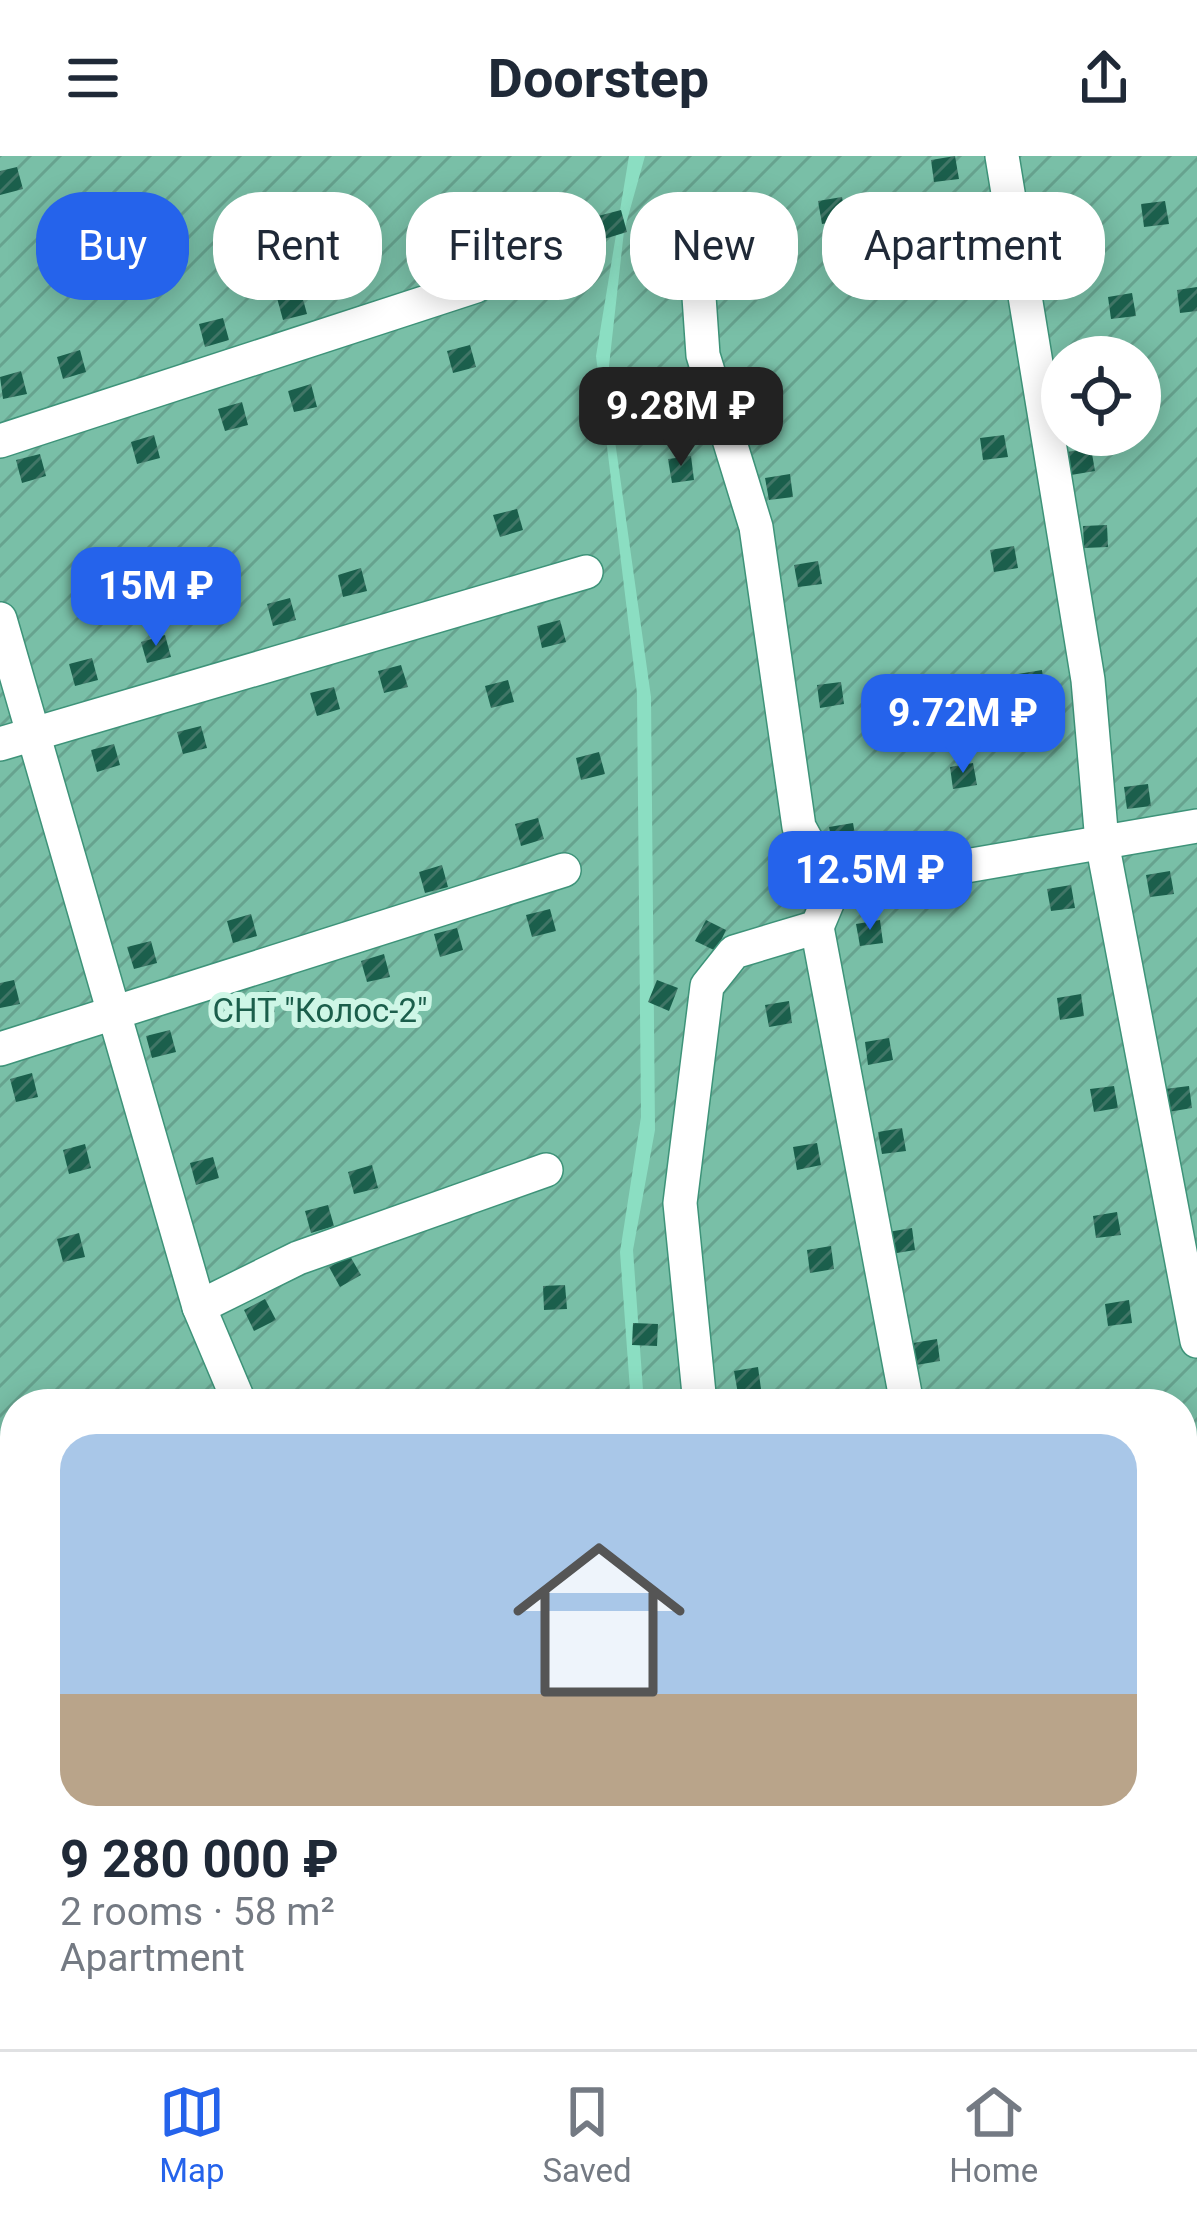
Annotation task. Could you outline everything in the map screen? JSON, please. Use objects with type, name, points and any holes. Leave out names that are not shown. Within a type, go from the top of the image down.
[{"type":"lane","points":[[1002,156],[1088,680],[1102,842],[1197,1341]]},
{"type":"lane","points":[[0,441],[433,300]]},
{"type":"lane","points":[[699,300],[703,355],[756,527],[799,827],[833,889]]},
{"type":"lane","points":[[0,744],[586,572]]},
{"type":"lane","points":[[0,619],[199,1307],[234,1389]]},
{"type":"lane","points":[[833,889],[1197,826]]},
{"type":"lane","points":[[0,1048],[564,870]]},
{"type":"lane","points":[[833,889],[817,927],[904,1389]]},
{"type":"lane","points":[[699,1389],[680,1203],[707,986],[734,952],[817,927]]},
{"type":"lane","points":[[199,1307],[298,1258],[546,1170]]},
{"type":"green space","name":"СНТ \"Колос-2\"","points":[[0,156],[629,156],[606,295],[606,192],[406,192],[406,300],[605,300],[596,356],[637,693],[641,1117],[620,1252],[630,1389],[0,1389]]},
{"type":"green space","points":[[645,156],[1197,156],[1197,1389],[643,1389],[633,1250],[655,1130],[651,697],[607,384],[630,210],[630,300],[798,300],[798,192],[635,192]]},
{"type":"building","points":[[955,156],[959,179],[934,182],[931,160]]},
{"type":"building","points":[[17,167],[23,189],[0,195],[0,171]]},
{"type":"building","points":[[1165,201],[1169,224],[1144,227],[1141,204]]},
{"type":"building","points":[[621,210],[627,232],[606,238],[606,214]]},
{"type":"building","points":[[1197,287],[1197,311],[1180,313],[1177,290]]},
{"type":"building","points":[[1132,293],[1136,316],[1111,319],[1108,297]]},
{"type":"building","points":[[278,300],[303,300],[307,314],[283,320]]},
{"type":"building","points":[[223,318],[229,340],[205,347],[199,324]]},
{"type":"building","points":[[470,345],[476,367],[453,373],[447,351]]},
{"type":"building","points":[[80,350],[86,372],[63,379],[57,357]]},
{"type":"building","points":[[21,371],[27,394],[3,399],[0,377]]},
{"type":"building","points":[[751,380],[755,402],[731,405],[727,383]]},
{"type":"building","points":[[311,384],[317,407],[294,412],[288,391]]},
{"type":"building","points":[[242,402],[248,425],[225,431],[218,409]]},
{"type":"building","points":[[154,435],[160,458],[137,464],[131,442]]},
{"type":"building","points":[[1004,435],[1008,457],[983,460],[980,438]]},
{"type":"building","points":[[40,454],[46,476],[22,483],[16,460]]},
{"type":"building","points":[[691,456],[694,480],[672,483],[668,459]]},
{"type":"building","points":[[1068,456],[1092,456],[1095,471],[1071,475]]},
{"type":"building","points":[[790,474],[793,497],[769,500],[765,478]]},
{"type":"building","points":[[517,509],[523,530],[500,537],[493,515]]},
{"type":"building","points":[[1107,525],[1108,547],[1084,548],[1083,526]]},
{"type":"building","points":[[1014,546],[1018,568],[994,572],[990,550]]},
{"type":"building","points":[[818,561],[822,584],[798,587],[794,565]]},
{"type":"building","points":[[361,568],[367,591],[343,597],[338,575]]},
{"type":"building","points":[[290,598],[296,620],[273,626],[267,604]]},
{"type":"building","points":[[560,620],[566,642],[542,648],[537,626]]},
{"type":"building","points":[[165,635],[171,657],[147,663],[141,642]]},
{"type":"building","points":[[92,658],[98,680],[75,686],[69,664]]},
{"type":"building","points":[[401,665],[408,687],[384,693],[378,671]]},
{"type":"building","points":[[1042,670],[1045,693],[1021,697],[1018,674]]},
{"type":"building","points":[[508,680],[514,702],[491,708],[485,686]]},
{"type":"building","points":[[841,682],[844,704],[820,708],[817,685]]},
{"type":"building","points":[[334,687],[340,709],[317,716],[310,693]]},
{"type":"building","points":[[201,726],[207,748],[183,754],[177,732]]},
{"type":"building","points":[[114,744],[120,765],[97,772],[91,750]]},
{"type":"building","points":[[599,752],[605,774],[581,780],[576,758]]},
{"type":"building","points":[[973,763],[977,785],[953,789],[950,767]]},
{"type":"building","points":[[1148,784],[1151,806],[1127,809],[1124,787]]},
{"type":"building","points":[[538,818],[544,839],[521,846],[515,824]]},
{"type":"building","points":[[853,823],[857,846],[833,849],[829,827]]},
{"type":"building","points":[[442,865],[448,887],[425,893],[419,872]]},
{"type":"building","points":[[1170,871],[1174,894],[1150,897],[1146,875]]},
{"type":"building","points":[[1071,885],[1075,908],[1051,911],[1047,889]]},
{"type":"building","points":[[550,909],[556,931],[532,937],[526,915]]},
{"type":"building","points":[[251,914],[257,936],[233,943],[227,921]]},
{"type":"building","points":[[706,920],[726,930],[716,951],[695,941]]},
{"type":"building","points":[[880,920],[883,943],[860,946],[856,924]]},
{"type":"building","points":[[457,928],[463,950],[440,957],[434,934]]},
{"type":"building","points":[[151,941],[157,963],[134,969],[127,947]]},
{"type":"building","points":[[384,954],[390,977],[367,982],[361,961]]},
{"type":"building","points":[[14,980],[20,1004],[0,1008],[0,983]]},
{"type":"building","points":[[657,980],[678,988],[669,1011],[648,1002]]},
{"type":"building","points":[[269,991],[275,1012],[251,1019],[246,997]]},
{"type":"building","points":[[1081,994],[1084,1016],[1060,1020],[1057,998]]},
{"type":"building","points":[[789,1001],[792,1023],[769,1027],[765,1005]]},
{"type":"building","points":[[170,1030],[176,1052],[152,1058],[146,1036]]},
{"type":"building","points":[[889,1038],[893,1060],[868,1065],[865,1042]]},
{"type":"building","points":[[32,1073],[38,1097],[16,1102],[10,1079]]},
{"type":"building","points":[[1114,1086],[1118,1108],[1094,1112],[1090,1089]]},
{"type":"building","points":[[1189,1086],[1192,1108],[1168,1112],[1165,1089]]},
{"type":"building","points":[[902,1128],[906,1151],[882,1154],[878,1132]]},
{"type":"building","points":[[817,1143],[821,1165],[797,1170],[793,1147]]},
{"type":"building","points":[[85,1144],[91,1168],[69,1174],[63,1150]]},
{"type":"building","points":[[213,1157],[219,1178],[196,1185],[190,1163]]},
{"type":"building","points":[[372,1165],[378,1188],[354,1194],[348,1172]]},
{"type":"building","points":[[328,1205],[334,1226],[311,1233],[305,1211]]},
{"type":"building","points":[[1117,1212],[1121,1235],[1096,1238],[1093,1216]]},
{"type":"building","points":[[912,1228],[915,1250],[891,1254],[888,1232]]},
{"type":"building","points":[[79,1233],[85,1257],[63,1262],[57,1239]]},
{"type":"building","points":[[831,1246],[834,1269],[810,1273],[807,1250]]},
{"type":"building","points":[[350,1256],[361,1275],[340,1287],[329,1267]]},
{"type":"building","points":[[565,1285],[567,1309],[544,1310],[543,1286]]},
{"type":"building","points":[[265,1299],[276,1320],[254,1331],[244,1310]]},
{"type":"building","points":[[1129,1300],[1132,1323],[1108,1326],[1105,1304]]},
{"type":"building","points":[[633,1323],[658,1324],[657,1346],[632,1345]]},
{"type":"building","points":[[937,1339],[940,1361],[916,1365],[913,1343]]},
{"type":"building","points":[[758,1367],[761,1389],[737,1389],[734,1371]]}]
